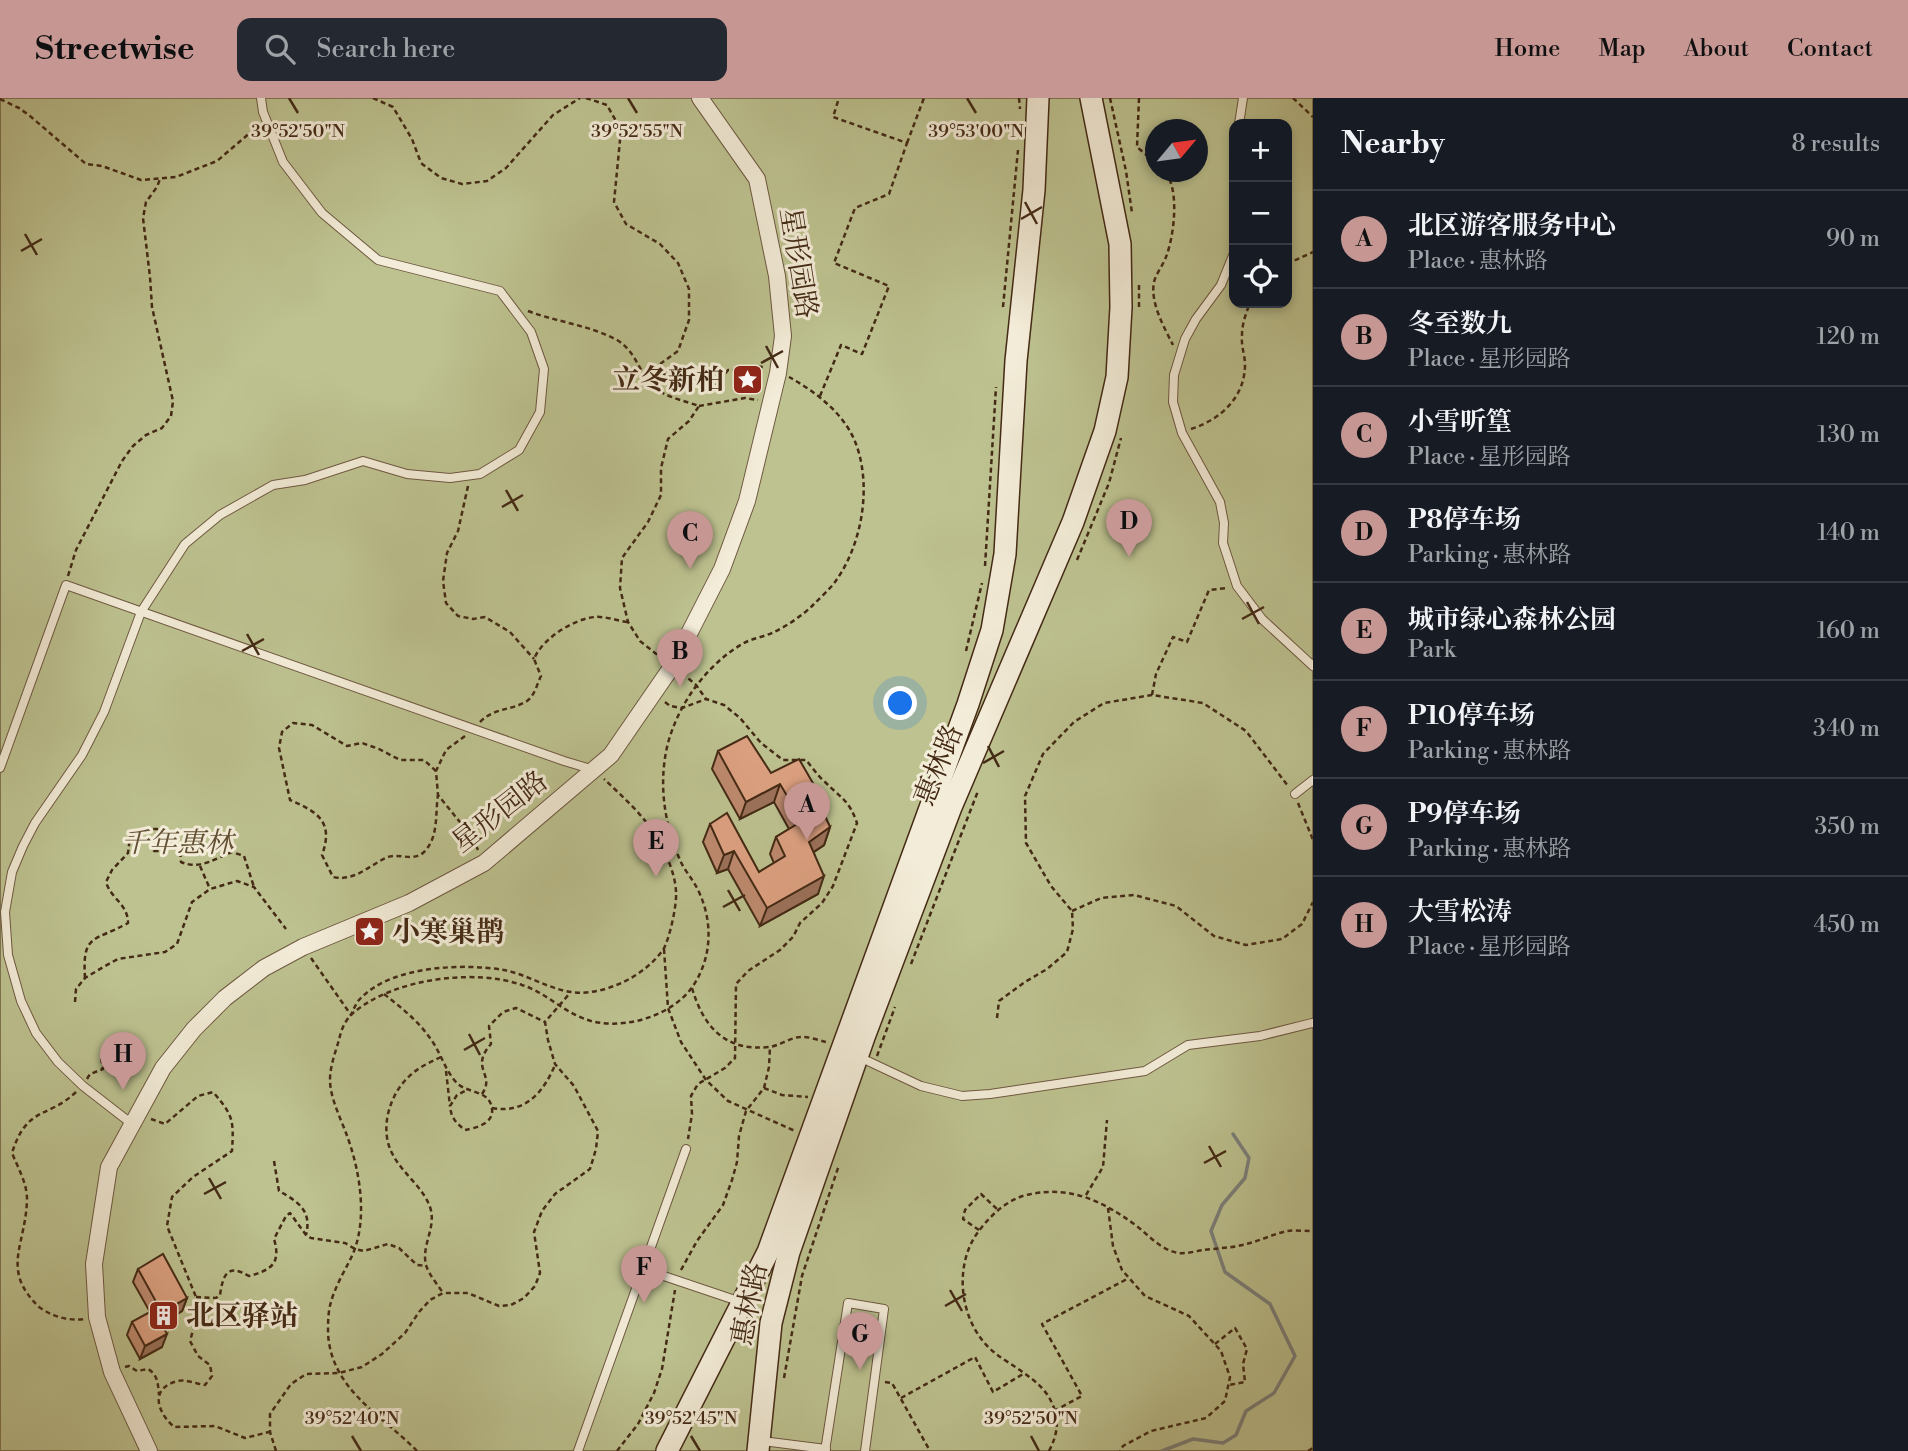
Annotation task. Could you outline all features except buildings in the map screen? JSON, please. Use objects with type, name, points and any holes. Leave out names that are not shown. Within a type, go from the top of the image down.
[{"type":"main road","name":"惠林路","points":[[667,1451],[768,1252],[968,704],[992,630],[1005,554],[1016,361],[1034,190],[1038,98]]},
{"type":"main road","name":"惠林路","points":[[758,1446],[771,1323],[843,1049],[951,807],[1073,522],[1105,431],[1117,377],[1121,307],[1120,244],[1091,98]]},
{"type":"street","name":"星形园路","points":[[149,1451],[112,1372],[97,1317],[94,1264],[109,1167],[163,1068],[194,1029],[225,998],[264,968],[303,947],[409,903],[484,863],[611,755],[673,665],[722,569],[747,501],[778,373],[783,336],[777,276],[757,179],[700,98]]},
{"type":"lane","points":[[135,1118],[83,1086],[58,1062],[36,1033],[21,1001],[8,955],[5,912],[12,872],[23,846],[35,823],[82,755],[104,712],[141,612],[185,544],[220,515],[273,485],[305,480],[363,461],[407,474],[450,478],[480,474],[519,450],[540,412],[544,369],[531,332],[500,290],[379,260],[322,213],[283,162],[265,118],[261,98]]},
{"type":"lane","points":[[1240,119],[1243,98]]},
{"type":"lane","points":[[1229,265],[1221,285],[1190,329],[1179,357],[1172,393],[1182,433],[1220,502],[1224,523],[1223,543],[1237,586],[1262,619],[1313,666]]},
{"type":"lane","points":[[0,768],[66,585],[594,770]]},
{"type":"lane","points":[[1295,794],[1313,780]]},
{"type":"lane","points":[[843,1049],[921,1086],[962,1096],[1145,1071],[1188,1045],[1260,1036],[1312,1023]]},
{"type":"lane","points":[[578,1451],[686,1149]]},
{"type":"lane","points":[[643,1269],[744,1303]]},
{"type":"lane","points":[[758,1446],[825,1450],[848,1303],[884,1309],[865,1451]]},
{"type":"path","points":[[373,98],[393,107],[412,139],[421,163],[441,178],[462,184],[487,181],[506,168],[553,115],[580,98]]},
{"type":"path","points":[[586,98],[607,105],[621,130],[614,202],[626,224],[660,244],[678,263],[689,289],[690,320],[678,351],[644,372]]},
{"type":"path","points":[[839,98],[833,117],[907,143]]},
{"type":"path","points":[[820,396],[841,345],[862,354],[889,286],[834,263],[855,208],[889,194],[924,98]]},
{"type":"path","points":[[1019,98],[1020,111]]},
{"type":"path","points":[[1139,98],[1137,147],[1145,154]]},
{"type":"path","points":[[1293,98],[1313,117]]},
{"type":"path","points":[[0,99],[30,116],[86,164],[102,166],[141,180],[191,172],[217,161],[243,141],[265,118]]},
{"type":"path","points":[[1003,307],[1018,150]]},
{"type":"path","points":[[66,585],[76,551],[122,461],[133,446],[146,435],[162,428],[171,416],[173,401],[152,307],[143,218],[146,202],[160,179]]},
{"type":"path","points":[[1171,182],[1174,194],[1173,222],[1168,254],[1154,282],[1155,301],[1164,328],[1179,357]]},
{"type":"path","points":[[1292,262],[1313,252]]},
{"type":"path","points":[[507,300],[530,312],[599,332],[619,341],[634,356],[654,387],[677,399],[699,405],[745,398],[758,400]]},
{"type":"path","points":[[1182,433],[1207,424],[1241,393],[1245,361],[1242,335],[1249,308]]},
{"type":"path","points":[[351,1014],[384,994],[442,978],[492,979],[520,984],[546,995],[583,1019],[607,1025],[635,1023],[668,1008],[692,988],[706,954],[710,923],[696,886],[681,864],[666,817],[662,775],[669,739],[695,685],[722,659],[745,642],[775,632],[809,609],[835,581],[851,552],[862,514],[864,477],[855,442],[835,412],[820,396],[778,373],[762,367],[728,370],[716,385],[707,381],[701,372],[679,376],[644,372]]},
{"type":"path","points":[[985,566],[997,376]]},
{"type":"path","points":[[686,1149],[692,1114],[691,1096],[698,1084],[734,1058],[736,984],[748,971],[780,950],[793,937],[800,923],[822,904],[833,886],[857,823],[851,807],[843,797],[824,782],[806,760],[783,760],[761,743],[740,718],[724,705],[706,699],[673,665],[640,641],[628,622],[620,588],[622,558],[648,522],[661,495],[660,468],[668,439],[689,421],[699,405]]},
{"type":"path","points":[[436,771],[424,760],[400,760],[362,743],[346,746],[313,725],[293,723],[282,732],[279,748],[290,800],[320,817],[327,829],[327,841],[322,855],[333,877],[342,879],[357,874],[389,856],[416,857],[424,853],[432,840],[436,825],[436,771],[446,750],[497,709],[526,701],[534,693],[541,676],[534,659],[510,632],[485,617],[473,619],[458,616],[446,603],[443,581],[447,553],[458,531],[470,475]]},
{"type":"path","points":[[965,658],[983,578]]},
{"type":"path","points":[[1152,695],[1156,674],[1173,637],[1187,642],[1209,590],[1237,586]]},
{"type":"path","points":[[534,659],[538,649],[563,629],[596,617],[628,622]]},
{"type":"path","points":[[654,692],[670,706],[682,709],[706,699]]},
{"type":"path","points":[[997,1018],[999,1001],[1025,982],[1048,970],[1067,953],[1073,929],[1072,911],[1051,886],[1026,843],[1025,796],[1043,754],[1074,722],[1104,703],[1152,695],[1203,703],[1246,731],[1295,794],[1313,840]]},
{"type":"path","points":[[594,770],[631,804],[660,842],[670,867],[676,894],[664,949],[668,1008],[681,1042],[706,1080],[728,1101],[795,1131],[792,1141]]},
{"type":"path","points":[[438,795],[472,837],[484,863]]},
{"type":"path","points":[[85,978],[84,952],[89,942],[128,923],[126,908],[109,892],[106,882],[112,870],[128,853],[130,837],[151,829],[157,829],[154,851],[174,843],[180,849],[181,862],[200,866],[232,852],[244,856],[254,887],[286,929]]},
{"type":"path","points":[[200,866],[209,889]]},
{"type":"path","points":[[75,1002],[76,989],[85,978],[118,959],[165,951],[177,944],[192,902],[209,889],[237,881],[254,887]]},
{"type":"path","points":[[1072,911],[1101,898],[1133,895],[1176,906],[1214,936],[1246,945],[1282,939],[1302,924],[1313,902]]},
{"type":"path","points":[[303,947],[351,1014]]},
{"type":"path","points":[[417,1451],[363,1404],[344,1383],[329,1349],[330,1303],[355,1250],[360,1217],[359,1178],[330,1082],[342,1029],[359,998],[382,982],[415,972],[444,968],[506,971],[570,993],[590,993],[617,986],[642,970],[664,949]]},
{"type":"path","points":[[692,988],[699,1011],[710,1028],[736,1045],[769,1047],[801,1036],[843,1049]]},
{"type":"path","points":[[545,1022],[570,993]]},
{"type":"path","points":[[384,994],[425,1030],[441,1057],[451,1115],[456,1123],[465,1130],[485,1124],[492,1115],[492,1108],[482,1094],[466,1091],[456,1083],[445,1068]]},
{"type":"path","points":[[482,1094],[486,1077],[481,1065],[482,1054],[491,1044],[489,1027],[503,1012],[516,1009],[545,1022]]},
{"type":"path","points":[[276,1451],[270,1432],[270,1414],[291,1384],[306,1374],[339,1373],[362,1367],[382,1354],[405,1333],[430,1300],[443,1293],[468,1293],[499,1306],[511,1305],[524,1298],[535,1286],[540,1273],[534,1232],[542,1211],[555,1195],[590,1169],[598,1131],[574,1086],[555,1064],[545,1022]]},
{"type":"path","points":[[617,1451],[638,1424],[654,1393],[662,1369],[677,1281],[684,1262],[723,1205],[737,1162],[739,1136],[746,1111],[764,1088],[769,1067],[769,1047]]},
{"type":"path","points":[[97,1317],[73,1320],[46,1312],[28,1299],[16,1285],[12,1266],[15,1244],[26,1220],[27,1196],[12,1153],[17,1138],[29,1119],[71,1097],[83,1086],[90,1074],[103,1069],[102,1058],[107,1054],[119,1061],[130,1059],[141,1065]]},
{"type":"path","points":[[441,1057],[412,1073],[400,1086],[385,1128],[392,1153],[405,1174],[424,1194],[432,1210],[432,1229],[425,1247],[426,1266],[443,1293]]},
{"type":"path","points":[[492,1108],[505,1110],[533,1100],[544,1089],[555,1064]]},
{"type":"path","points":[[764,1088],[782,1095],[808,1097],[812,1086]]},
{"type":"path","points":[[450,1106],[457,1096],[466,1091]]},
{"type":"path","points":[[135,1118],[165,1124],[198,1096],[213,1092],[230,1111],[233,1129],[232,1151],[193,1177],[172,1197],[167,1226],[197,1297],[197,1316],[190,1341],[198,1356],[210,1365],[212,1376],[205,1385],[180,1380],[159,1395]]},
{"type":"path","points":[[1086,1195],[1102,1167],[1107,1120]]},
{"type":"path","points":[[274,1161],[279,1191],[294,1199],[305,1212],[309,1224],[306,1235]]},
{"type":"path","points":[[979,1230],[963,1219],[965,1210],[981,1194],[998,1210]]},
{"type":"path","points":[[1049,1451],[1055,1440],[1058,1422],[1051,1400],[1041,1387],[992,1351],[978,1334],[962,1290],[969,1246],[979,1230],[998,1210],[1030,1194],[1086,1195],[1136,1225],[1154,1242],[1179,1253],[1244,1245],[1287,1231],[1313,1231]]},
{"type":"path","points":[[1108,1208],[1113,1246],[1122,1270],[1145,1296],[1189,1316],[1221,1351],[1230,1377],[1225,1401],[1206,1418],[1151,1431],[1123,1446],[1120,1451]]},
{"type":"path","points":[[197,1297],[216,1298],[220,1295],[223,1278],[230,1272],[239,1270],[249,1276],[263,1273],[273,1265],[278,1253],[274,1239],[290,1213],[306,1235],[345,1243],[355,1250],[364,1251],[388,1244],[398,1248],[417,1265],[426,1266]]},
{"type":"path","points":[[1054,1410],[1082,1396],[1042,1324],[1129,1279]]},
{"type":"path","points":[[1215,1344],[1235,1328],[1247,1349],[1243,1364],[1246,1371],[1245,1382],[1228,1385]]},
{"type":"path","points":[[901,1398],[975,1357],[993,1392],[1023,1374]]},
{"type":"path","points":[[112,1372],[129,1366],[137,1371],[148,1369],[154,1372],[159,1395],[158,1408],[174,1427],[215,1426],[245,1438],[270,1432]]},
{"type":"path","points":[[874,1380],[892,1383],[930,1451]]},
{"type":"path","points":[[1308,1451],[1313,1448]]},
{"type":"green space","name":"千年惠林","points":[[0,98],[1313,98],[1313,1451],[0,1451]]},
{"type":"waterway","points":[[1162,1451],[1193,1439],[1223,1443],[1236,1435],[1246,1411],[1274,1393],[1295,1356],[1270,1304],[1225,1272],[1211,1231],[1222,1205],[1245,1178],[1249,1158],[1233,1134]]},
{"type":"place","name":"立冬新柏","points":[[747,380]]},
{"type":"place","name":"P8停车场","points":[[1129,557]]},
{"type":"place","name":"小雪听篁","points":[[690,569]]},
{"type":"place","name":"冬至数九","points":[[680,687]]},
{"type":"place","name":"北区游客服务中心","points":[[807,840]]},
{"type":"place","name":"城市绿心森林公园","points":[[656,877]]},
{"type":"place","name":"小寒巢鹊","points":[[369,932]]},
{"type":"place","name":"大雪松涛","points":[[123,1090]]},
{"type":"place","name":"P10停车场","points":[[644,1303]]},
{"type":"place","name":"北区驿站","points":[[163,1316]]},
{"type":"place","name":"P9停车场","points":[[860,1370]]}]
